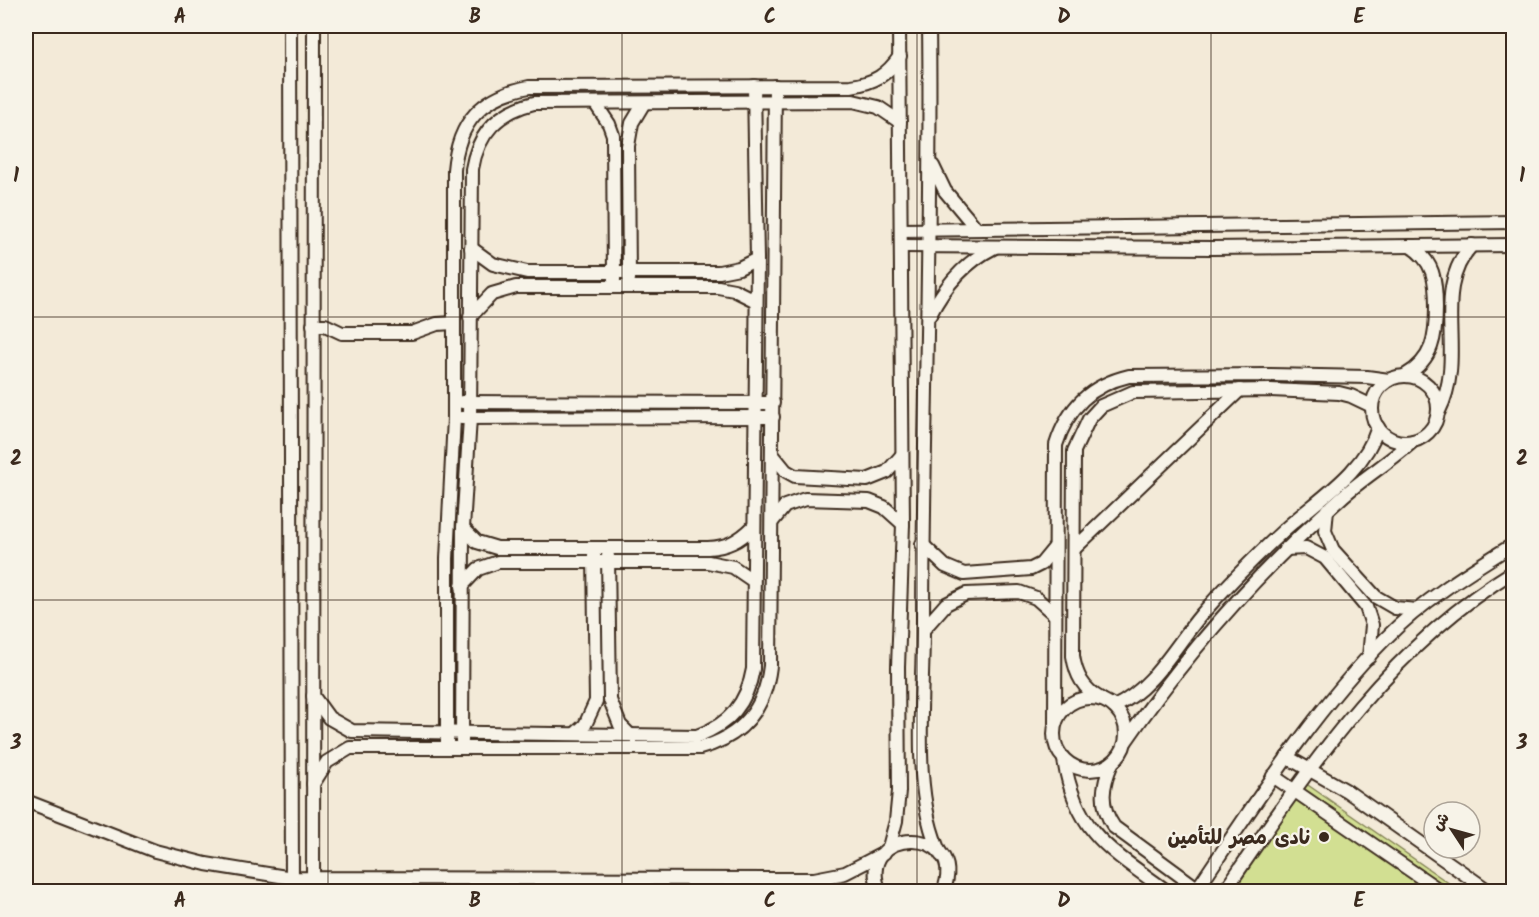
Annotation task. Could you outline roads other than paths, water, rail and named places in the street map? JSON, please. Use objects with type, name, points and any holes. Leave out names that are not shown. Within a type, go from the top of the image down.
[{"type":"street","points":[[290,26],[292,885]]},
{"type":"street","points":[[313,891],[314,26]]},
{"type":"street","points":[[880,891],[877,868],[896,821],[899,791],[898,667],[903,524],[899,26]]},
{"type":"street","points":[[929,26],[930,246],[922,544],[924,792],[929,825],[947,869],[948,889]]},
{"type":"street","points":[[447,748],[447,559],[454,418],[454,170],[461,136],[482,108],[503,94],[529,87],[866,84],[891,69],[900,56]]},
{"type":"street","points":[[313,696],[329,718],[352,731],[697,736],[718,727],[736,712],[745,699],[753,669],[752,580],[757,259],[754,86]]},
{"type":"street","points":[[313,784],[327,762],[350,748],[700,748],[731,736],[755,713],[768,683],[773,455],[775,86]]},
{"type":"street","points":[[503,94],[510,110]]},
{"type":"street","points":[[462,748],[462,528],[470,418],[471,243],[475,153],[491,125],[510,110],[534,104],[595,103],[866,102],[900,122]]},
{"type":"street","points":[[595,103],[609,124],[613,135],[614,286]]},
{"type":"street","points":[[629,286],[628,146],[632,123],[644,103]]},
{"type":"street","points":[[931,162],[945,191],[976,228]]},
{"type":"street","points":[[901,230],[1514,222]]},
{"type":"street","points":[[454,238],[471,243],[482,259],[515,270],[719,272],[739,268],[757,259]]},
{"type":"street","points":[[928,319],[950,282],[964,267],[998,245]]},
{"type":"street","points":[[1472,245],[1457,264],[1450,287],[1452,372],[1438,412],[1427,434],[1413,441],[1328,510],[1285,549],[1209,631],[1112,763],[1103,790],[1107,816],[1123,833],[1196,890],[1287,757],[1369,657],[1418,610],[1514,544]]},
{"type":"street","points":[[901,246],[1200,248],[1514,245]]},
{"type":"street","points":[[1168,891],[1104,845],[1091,830],[1073,797],[1064,760],[1056,746],[1056,445],[1070,412],[1082,399],[1104,384],[1129,376],[1356,376],[1389,380],[1406,375],[1422,363],[1436,334],[1434,273],[1429,262],[1410,246]]},
{"type":"street","points":[[470,317],[492,294],[510,288],[718,287],[742,293],[756,301]]},
{"type":"street","points":[[313,325],[325,325],[342,333],[412,333],[437,324],[453,323]]},
{"type":"street","points":[[1406,375],[1415,377],[1430,386],[1435,394],[1438,412]]},
{"type":"street","points":[[1389,380],[1377,391],[1372,406],[1378,427],[1389,438],[1413,441]]},
{"type":"street","points":[[1126,741],[1124,723],[1114,707],[1084,686],[1075,667],[1074,451],[1089,419],[1101,406],[1133,392],[1240,390],[1339,393],[1372,406]]},
{"type":"street","points":[[1074,549],[1152,471],[1240,390]]},
{"type":"street","points":[[454,402],[773,403]]},
{"type":"street","points":[[454,418],[773,417]]},
{"type":"street","points":[[1114,707],[1145,686],[1202,614],[1260,553],[1357,466],[1373,441],[1378,427]]},
{"type":"street","points":[[773,455],[786,471],[795,476],[867,480],[887,472],[902,455]]},
{"type":"street","points":[[772,522],[785,506],[805,499],[869,501],[884,507],[903,524]]},
{"type":"street","points":[[1328,510],[1325,520],[1328,541],[1347,566],[1376,597],[1385,603],[1406,610],[1418,610]]},
{"type":"street","points":[[462,528],[477,542],[497,548],[607,548],[722,547],[734,543],[753,527]]},
{"type":"street","points":[[922,544],[945,566],[964,574],[1032,569],[1041,564],[1056,546]]},
{"type":"street","points":[[575,734],[585,725],[596,701],[594,548]]},
{"type":"street","points":[[607,548],[610,700],[620,725],[630,735]]},
{"type":"street","points":[[1285,549],[1306,548],[1324,558],[1366,607],[1372,626],[1369,657]]},
{"type":"street","points":[[462,586],[478,569],[498,562],[708,562],[733,567],[752,580]]},
{"type":"street","points":[[1224,891],[1308,769],[1368,695],[1415,645],[1462,606],[1514,571]]},
{"type":"street","points":[[923,630],[945,604],[966,594],[1019,592],[1035,598],[1055,615]]},
{"type":"street","points":[[1055,723],[1065,708],[1073,702],[1091,698],[1101,699]]},
{"type":"street","points":[[1287,757],[1347,791],[1490,891]]},
{"type":"street","points":[[1064,760],[1079,769],[1087,770],[1112,763]]},
{"type":"street","points":[[1273,776],[1442,891]]},
{"type":"street","points":[[26,801],[155,851],[292,885],[313,878],[814,879],[845,873],[908,839],[927,842],[942,855]]},
{"type":"place","name":"نادى مصر للتأمين","points":[[1324,837]]}]
